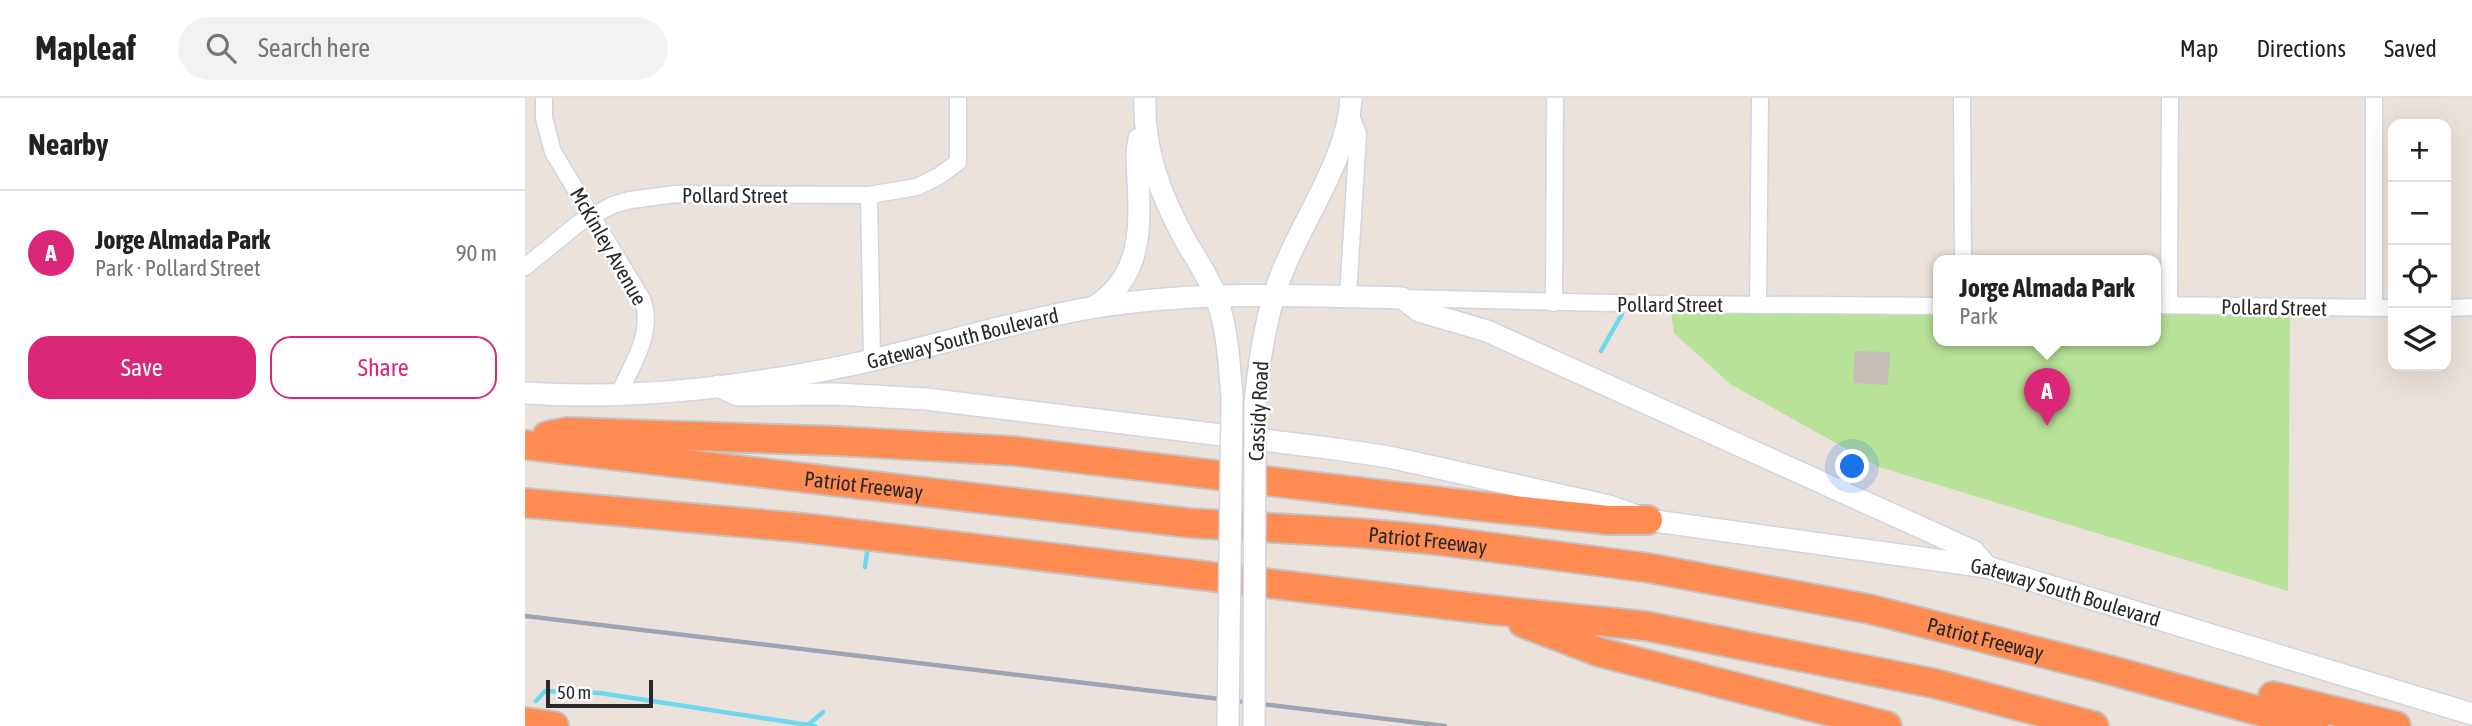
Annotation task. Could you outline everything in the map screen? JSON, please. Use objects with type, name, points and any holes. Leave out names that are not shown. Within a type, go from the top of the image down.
[{"type":"highway","points":[[525,442],[567,432],[838,441],[1014,451],[1477,506],[1608,520],[1649,520]]},
{"type":"highway","name":"Patriot Freeway","points":[[525,442],[1189,523],[1410,538],[1649,568],[1869,609],[2106,668],[2314,726]]},
{"type":"highway","points":[[525,503],[817,529],[1646,626],[1937,684],[2094,726]]},
{"type":"highway","points":[[1492,610],[1599,652],[1887,726]]},
{"type":"highway","points":[[2106,668],[2137,663],[2396,726]]},
{"type":"highway","points":[[525,722],[554,726]]},
{"type":"main road","name":"Cassidy Road","points":[[1254,726],[1255,405],[1259,359],[1283,268],[1327,177],[1350,106]]},
{"type":"main road","name":"Cassidy Road","points":[[1145,107],[1151,162],[1161,192],[1216,296],[1229,350],[1232,397],[1228,726]]},
{"type":"main road","points":[[1093,308],[1114,292],[1132,264],[1136,251],[1136,152],[1145,107]]},
{"type":"main road","name":"Gateway South Boulevard","points":[[525,393],[619,394],[796,376],[873,360],[1015,324],[1146,300],[1216,296],[1402,298]]},
{"type":"main road","points":[[1402,298],[1419,311],[1477,327],[1529,349],[1973,551],[1987,567]]},
{"type":"main road","name":"Gateway South Boulevard","points":[[718,386],[737,395],[836,394],[926,399],[1336,449],[1399,459],[1609,506],[1649,520],[1987,567],[2472,714]]},
{"type":"street","name":"McKinley Avenue","points":[[544,98],[544,118],[553,152],[647,311],[646,332],[619,394]]},
{"type":"street","name":"Pollard Street","points":[[525,267],[564,233],[592,216],[613,205],[655,196],[869,195],[917,187],[958,162],[958,98]]},
{"type":"street","points":[[1553,303],[1555,98]]},
{"type":"street","points":[[1759,304],[1760,98]]},
{"type":"street","points":[[1962,98],[1963,255]]},
{"type":"street","points":[[2162,305],[2170,98]]},
{"type":"street","points":[[2374,98],[2374,308]]},
{"type":"street","points":[[1348,296],[1359,134],[1350,106]]},
{"type":"street","points":[[869,195],[873,360]]},
{"type":"street","name":"Pollard Street","points":[[1402,298],[1553,303],[1933,306]]},
{"type":"street","name":"Pollard Street","points":[[2162,305],[2388,308]]},
{"type":"street","points":[[2451,307],[2472,307]]},
{"type":"green space","points":[[1671,314],[1933,314],[1933,346],[2161,346],[2161,315],[2290,315],[2288,591],[1879,467],[1730,384],[1674,333]]},
{"type":"building","points":[[1856,352],[1889,353],[1887,384],[1854,382]]},
{"type":"waterway","points":[[1601,351],[1622,314]]},
{"type":"waterway","points":[[865,567],[868,546]]},
{"type":"waterway","points":[[536,701],[545,691],[600,693],[815,726]]},
{"type":"waterway","points":[[808,725],[823,712]]},
{"type":"railway","points":[[525,616],[1445,726]]},
{"type":"place","name":"Jorge Almada Park","points":[[2047,426]]}]
